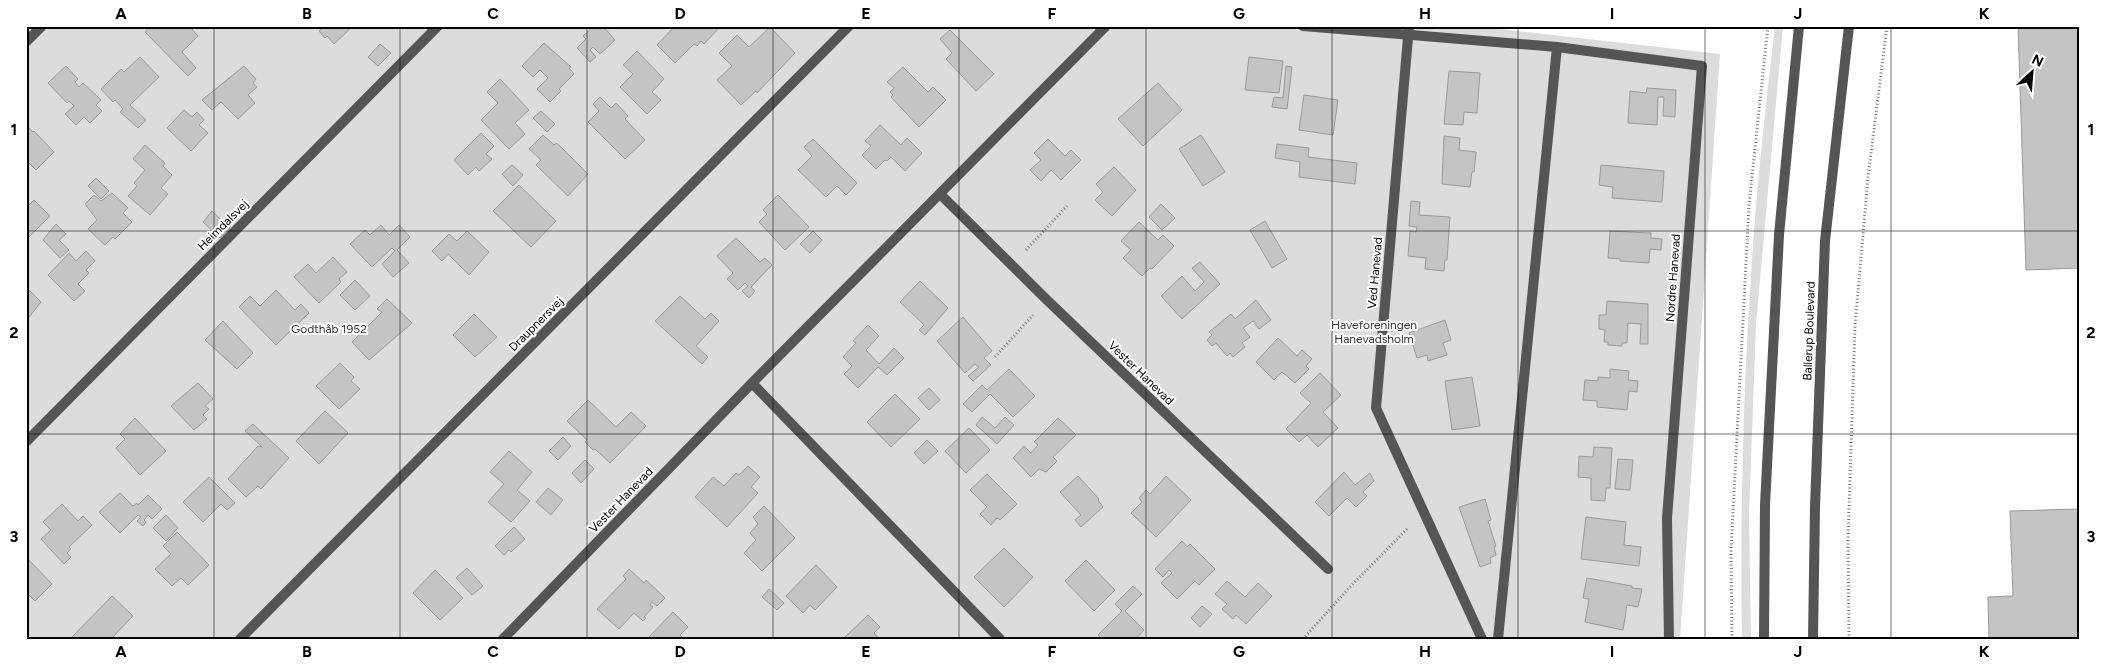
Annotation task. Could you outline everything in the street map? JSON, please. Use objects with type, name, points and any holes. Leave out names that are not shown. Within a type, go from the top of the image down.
[{"type":"street","points":[[26,42],[42,26]]},
{"type":"street","name":"Heimdalsvej","points":[[26,442],[438,26]]},
{"type":"street","name":"Draupnersvej","points":[[240,639],[849,26]]},
{"type":"street","name":"Vester Hanevad","points":[[508,637],[752,383],[1106,26]]},
{"type":"street","points":[[1303,26],[1408,31]]},
{"type":"street","points":[[1764,639],[1765,505],[1779,236],[1799,26]]},
{"type":"street","name":"Ballerup Boulevard","points":[[1813,639],[1815,508],[1825,241],[1849,26]]},
{"type":"street","name":"Nordre Hanevad","points":[[1408,31],[1557,47],[1702,66],[1667,518],[1669,639]]},
{"type":"street","name":"Ved Hanevad","points":[[1408,31],[1376,408],[1425,511],[1482,639]]},
{"type":"street","points":[[1498,639],[1557,47]]},
{"type":"street","name":"Vester Hanevad","points":[[940,194],[1011,266],[1328,568]]},
{"type":"street","points":[[752,383],[1000,639]]},
{"type":"path","points":[[1732,639],[1731,551],[1749,204],[1768,26]]},
{"type":"path","points":[[1849,639],[1848,540],[1855,326],[1868,177],[1887,26]]},
{"type":"path","points":[[1011,266],[1067,206]]},
{"type":"path","points":[[995,357],[1047,300]]},
{"type":"path","points":[[1303,639],[1348,589],[1425,511]]},
{"type":"green space","points":[[26,26],[1473,26],[1720,54],[1680,639],[26,639]]},
{"type":"green space","points":[[1775,26],[1783,26],[1756,324],[1749,515],[1751,639],[1742,639],[1741,544],[1746,355],[1756,202]]},
{"type":"building","points":[[150,26],[189,26],[198,36],[182,52],[196,68],[188,76],[145,32]]},
{"type":"building","points":[[318,26],[353,26],[334,44],[327,36],[325,38],[319,31],[321,29]]},
{"type":"building","points":[[594,26],[603,26],[615,40],[600,54],[593,47],[590,50],[596,57],[590,62],[577,48],[586,39],[583,36]]},
{"type":"building","points":[[675,26],[721,26],[704,44],[701,41],[697,46],[694,44],[675,63],[657,45]]},
{"type":"building","points":[[2018,26],[2079,26],[2079,268],[2026,270]]},
{"type":"building","points":[[770,27],[795,53],[757,93],[756,91],[741,105],[717,80],[732,66],[719,53],[737,35],[749,47]]},
{"type":"building","points":[[950,30],[994,74],[976,91],[946,59],[952,53],[940,39]]},
{"type":"building","points":[[544,43],[571,67],[569,68],[574,74],[559,89],[561,91],[550,102],[537,89],[548,78],[540,70],[533,77],[522,66]]},
{"type":"building","points":[[380,44],[391,53],[378,66],[368,57]]},
{"type":"building","points":[[637,51],[664,79],[652,92],[661,100],[647,114],[620,87],[633,74],[623,65]]},
{"type":"building","points":[[140,57],[159,77],[130,105],[146,120],[138,128],[120,112],[123,109],[115,100],[113,102],[101,89],[121,69],[124,72]]},
{"type":"building","points":[[1249,57],[1283,61],[1279,93],[1245,90]]},
{"type":"building","points":[[66,66],[78,79],[75,82],[79,87],[83,83],[101,100],[96,105],[102,111],[90,123],[84,117],[76,125],[65,114],[74,106],[69,101],[67,103],[48,83]]},
{"type":"building","points":[[244,66],[256,79],[253,83],[257,87],[248,95],[255,103],[238,119],[221,102],[212,110],[202,100]]},
{"type":"building","points":[[1286,66],[1292,67],[1287,109],[1272,107],[1274,97],[1283,98]]},
{"type":"building","points":[[903,67],[928,92],[933,87],[946,100],[919,127],[891,97],[893,95],[890,92],[894,88],[887,82]]},
{"type":"building","points":[[1449,71],[1480,73],[1477,113],[1464,112],[1463,125],[1444,124]]},
{"type":"building","points":[[500,79],[529,110],[515,123],[525,134],[509,149],[481,120],[498,103],[487,92]]},
{"type":"building","points":[[1158,83],[1182,110],[1143,146],[1118,119]]},
{"type":"building","points":[[1647,88],[1676,90],[1675,117],[1663,116],[1664,97],[1658,97],[1657,125],[1628,123],[1630,91],[1646,93]]},
{"type":"building","points":[[1304,95],[1338,100],[1333,135],[1299,130]]},
{"type":"building","points":[[600,97],[611,108],[616,103],[628,116],[625,119],[645,140],[625,159],[588,122],[599,111],[593,104]]},
{"type":"building","points":[[184,110],[192,117],[197,112],[204,120],[199,125],[208,133],[191,151],[167,128]]},
{"type":"building","points":[[541,111],[555,124],[547,132],[533,118]]},
{"type":"building","points":[[26,125],[54,152],[36,170],[26,160]]},
{"type":"building","points":[[880,125],[901,145],[907,138],[922,153],[905,171],[891,157],[876,169],[862,155],[871,146],[865,141]]},
{"type":"building","points":[[481,133],[494,146],[486,154],[492,159],[479,171],[476,167],[468,175],[454,160]]},
{"type":"building","points":[[543,135],[554,145],[557,143],[588,174],[568,196],[536,165],[541,160],[529,149]]},
{"type":"building","points":[[1201,135],[1225,172],[1203,186],[1179,149]]},
{"type":"building","points":[[1444,136],[1460,138],[1459,150],[1476,152],[1470,187],[1442,184]]},
{"type":"building","points":[[813,139],[857,183],[846,195],[837,186],[826,197],[798,170],[812,156],[804,147]]},
{"type":"building","points":[[1048,139],[1065,156],[1071,150],[1081,160],[1061,180],[1051,170],[1041,181],[1030,170],[1041,160],[1034,153]]},
{"type":"building","points":[[1277,144],[1309,148],[1308,157],[1357,163],[1355,184],[1299,177],[1300,162],[1275,158]]},
{"type":"building","points":[[145,145],[165,163],[163,166],[172,175],[161,188],[168,194],[150,215],[128,196],[137,186],[134,183],[145,170],[133,159]]},
{"type":"building","points":[[512,165],[523,175],[513,186],[502,174]]},
{"type":"building","points":[[1601,165],[1664,171],[1662,202],[1612,198],[1613,187],[1599,185]]},
{"type":"building","points":[[1114,167],[1136,190],[1112,216],[1095,200],[1103,192],[1096,184]]},
{"type":"building","points":[[96,178],[109,191],[101,199],[88,186]]},
{"type":"building","points":[[519,185],[556,221],[531,247],[493,211]]},
{"type":"building","points":[[112,193],[128,208],[123,213],[132,222],[115,239],[113,237],[105,245],[88,229],[97,220],[85,204],[94,195],[101,201]]},
{"type":"building","points":[[778,195],[809,227],[785,250],[759,222],[767,214],[763,210]]},
{"type":"building","points":[[34,200],[50,216],[26,240],[26,208]]},
{"type":"building","points":[[1411,201],[1420,202],[1419,215],[1450,217],[1447,260],[1445,260],[1444,271],[1425,269],[1426,258],[1408,256],[1410,231],[1416,232],[1417,227],[1409,226]]},
{"type":"building","points":[[1161,204],[1175,218],[1162,230],[1149,217]]},
{"type":"building","points":[[212,211],[230,228],[220,238],[203,222]]},
{"type":"building","points":[[1265,221],[1287,259],[1272,268],[1250,230]]},
{"type":"building","points":[[1139,222],[1158,240],[1163,235],[1174,246],[1152,269],[1150,268],[1142,276],[1123,258],[1131,250],[1121,241]]},
{"type":"building","points":[[56,224],[66,234],[59,240],[69,250],[60,258],[43,240]]},
{"type":"building","points":[[381,225],[389,235],[399,225],[410,237],[397,250],[409,263],[393,277],[382,264],[395,251],[392,248],[372,267],[350,244],[365,230],[370,235]]},
{"type":"building","points":[[467,231],[489,252],[469,275],[448,254],[442,261],[432,251],[449,234],[457,241]]},
{"type":"building","points":[[813,231],[822,240],[810,253],[800,244]]},
{"type":"building","points":[[1610,231],[1651,233],[1651,238],[1662,239],[1661,250],[1650,249],[1649,263],[1620,261],[1620,259],[1608,258]]},
{"type":"building","points":[[736,238],[760,262],[765,258],[772,265],[751,287],[755,291],[749,298],[742,291],[748,286],[745,283],[738,290],[727,279],[733,273],[717,256]]},
{"type":"building","points":[[86,251],[95,261],[86,270],[89,273],[78,284],[85,291],[74,301],[48,275],[69,253],[76,261]]},
{"type":"building","points":[[333,257],[347,272],[339,279],[341,282],[319,303],[294,277],[308,264],[316,273]]},
{"type":"building","points":[[1200,262],[1220,284],[1182,319],[1161,296],[1182,276],[1195,291],[1204,282],[1192,268]]},
{"type":"building","points":[[355,280],[370,296],[355,310],[340,295]]},
{"type":"building","points":[[920,281],[948,308],[925,335],[919,330],[924,325],[900,302]]},
{"type":"building","points":[[29,290],[41,302],[26,321],[26,293]]},
{"type":"building","points":[[276,290],[295,310],[301,304],[309,313],[276,345],[239,307],[250,296],[260,306]]},
{"type":"building","points":[[680,296],[705,319],[711,313],[719,321],[696,346],[708,357],[702,364],[655,321]]},
{"type":"building","points":[[387,299],[412,323],[369,360],[352,342],[382,312],[377,309]]},
{"type":"building","points":[[1256,300],[1271,320],[1259,329],[1253,321],[1243,328],[1250,337],[1242,343],[1245,347],[1233,357],[1230,353],[1227,356],[1216,343],[1212,346],[1207,340],[1212,335],[1209,332],[1231,314],[1235,319]]},
{"type":"building","points":[[1607,301],[1648,304],[1648,344],[1640,344],[1641,324],[1628,323],[1627,343],[1622,343],[1622,346],[1608,345],[1608,342],[1604,342],[1605,330],[1599,329],[1599,315],[1606,315]]},
{"type":"building","points":[[474,314],[497,337],[475,357],[453,335]]},
{"type":"building","points":[[963,317],[992,351],[984,358],[991,365],[973,381],[968,376],[979,367],[975,364],[965,373],[937,341]]},
{"type":"building","points":[[1445,320],[1451,340],[1443,343],[1447,355],[1428,361],[1427,355],[1417,358],[1409,333]]},
{"type":"building","points":[[223,321],[253,353],[237,369],[205,340]]},
{"type":"building","points":[[868,325],[879,336],[866,350],[879,364],[894,348],[904,358],[887,375],[878,367],[858,388],[844,374],[852,366],[843,357],[856,343],[853,341]]},
{"type":"building","points":[[1278,338],[1297,356],[1302,350],[1312,359],[1306,366],[1309,369],[1295,383],[1282,372],[1274,380],[1256,362]]},
{"type":"building","points":[[340,363],[354,377],[351,381],[360,389],[339,409],[316,386]]},
{"type":"building","points":[[1009,369],[1035,396],[1013,417],[990,394],[972,412],[963,404],[982,385],[987,390]]},
{"type":"building","points":[[1610,369],[1629,371],[1628,380],[1638,381],[1637,392],[1629,391],[1627,410],[1597,407],[1597,401],[1583,400],[1585,380],[1598,381],[1598,377],[1610,378]]},
{"type":"building","points":[[1320,373],[1341,395],[1323,412],[1338,428],[1318,447],[1307,435],[1299,442],[1286,429],[1311,403],[1300,393]]},
{"type":"building","points":[[1472,377],[1480,426],[1452,430],[1445,381]]},
{"type":"building","points":[[198,383],[213,399],[205,406],[209,409],[203,415],[207,419],[194,430],[171,406]]},
{"type":"building","points":[[929,388],[940,400],[929,410],[918,398]]},
{"type":"building","points":[[895,394],[920,419],[891,447],[867,422]]},
{"type":"building","points":[[588,400],[616,427],[631,412],[646,426],[610,463],[595,449],[593,450],[585,442],[587,440],[567,421]]},
{"type":"building","points":[[325,411],[348,433],[319,464],[296,441]]},
{"type":"building","points":[[982,417],[995,428],[1005,417],[1014,425],[997,444],[976,425]]},
{"type":"building","points":[[135,418],[166,451],[140,475],[116,448],[125,439],[120,434]]},
{"type":"building","points":[[1058,418],[1076,435],[1053,457],[1057,461],[1046,472],[1039,469],[1031,477],[1013,458],[1024,446],[1031,453],[1038,445],[1034,442]]},
{"type":"building","points":[[253,424],[289,458],[261,489],[258,486],[246,497],[228,479],[258,446],[262,447],[245,431]]},
{"type":"building","points":[[969,428],[990,450],[966,473],[945,451]]},
{"type":"building","points":[[563,437],[571,446],[558,460],[549,451]]},
{"type":"building","points":[[927,440],[938,451],[924,464],[914,453]]},
{"type":"building","points":[[1594,447],[1612,448],[1610,488],[1606,488],[1605,501],[1591,500],[1591,478],[1578,477],[1579,456],[1593,457]]},
{"type":"building","points":[[509,451],[532,472],[517,490],[530,501],[511,522],[488,502],[504,484],[490,472]]},
{"type":"building","points":[[1618,459],[1633,460],[1630,490],[1615,489]]},
{"type":"building","points":[[585,460],[594,469],[581,483],[572,473]]},
{"type":"building","points":[[748,466],[760,477],[751,487],[758,493],[727,527],[695,497],[713,477],[724,486],[736,473],[739,475]]},
{"type":"building","points":[[1344,472],[1355,485],[1370,473],[1374,481],[1363,492],[1367,496],[1356,507],[1347,498],[1329,516],[1315,502]]},
{"type":"building","points":[[987,474],[1017,504],[1000,520],[997,518],[991,525],[980,514],[987,507],[970,490]]},
{"type":"building","points":[[1078,476],[1099,499],[1103,507],[1081,527],[1075,520],[1081,515],[1060,492]]},
{"type":"building","points":[[1166,476],[1191,500],[1156,537],[1131,513],[1142,502],[1139,498],[1146,490],[1150,494]]},
{"type":"building","points":[[209,477],[235,503],[227,510],[221,504],[203,522],[183,502]]},
{"type":"building","points":[[548,488],[563,500],[551,515],[536,502]]},
{"type":"building","points":[[120,493],[133,506],[137,503],[138,505],[148,495],[162,509],[152,519],[148,515],[144,520],[146,522],[143,526],[137,521],[141,517],[138,515],[120,533],[99,512]]},
{"type":"building","points":[[1485,499],[1491,520],[1488,521],[1496,546],[1494,547],[1496,555],[1490,558],[1491,563],[1480,567],[1459,507]]},
{"type":"building","points":[[62,504],[78,521],[83,516],[92,525],[69,547],[71,549],[67,553],[71,557],[64,564],[41,539],[51,530],[43,522]]},
{"type":"building","points":[[764,506],[795,538],[762,571],[744,553],[756,540],[750,533],[758,524],[753,517]]},
{"type":"building","points":[[2079,509],[2079,639],[1989,639],[1988,597],[2013,596],[2010,511]]},
{"type":"building","points":[[166,515],[178,528],[166,541],[153,528]]},
{"type":"building","points":[[1586,517],[1626,522],[1624,545],[1641,547],[1639,566],[1581,559]]},
{"type":"building","points":[[514,527],[525,539],[511,552],[509,550],[504,555],[495,546]]},
{"type":"building","points":[[177,532],[209,565],[188,585],[181,578],[172,586],[155,569],[171,554],[163,546]]},
{"type":"building","points":[[1182,541],[1187,547],[1190,544],[1215,569],[1199,585],[1195,581],[1177,599],[1161,583],[1172,573],[1169,570],[1163,577],[1155,569]]},
{"type":"building","points":[[1004,548],[1033,577],[1004,607],[974,577]]},
{"type":"building","points":[[26,557],[52,584],[35,601],[26,592]]},
{"type":"building","points":[[1086,560],[1115,590],[1094,611],[1065,581]]},
{"type":"building","points":[[816,565],[837,587],[815,610],[810,605],[803,613],[786,596]]},
{"type":"building","points":[[467,568],[483,586],[472,595],[456,578]]},
{"type":"building","points":[[629,569],[644,583],[646,580],[665,598],[657,606],[652,602],[650,605],[653,607],[644,617],[646,618],[643,621],[634,613],[619,629],[597,609],[626,579],[623,576]]},
{"type":"building","points":[[435,570],[463,598],[440,620],[413,593]]},
{"type":"building","points":[[1587,578],[1642,589],[1638,607],[1627,605],[1623,630],[1585,622],[1589,599],[1583,598]]},
{"type":"building","points":[[1227,581],[1245,597],[1258,583],[1272,596],[1246,624],[1236,615],[1233,619],[1222,609],[1227,604],[1215,594]]},
{"type":"building","points":[[1133,586],[1142,594],[1125,611],[1144,630],[1136,639],[1102,639],[1098,635],[1122,611],[1115,604]]},
{"type":"building","points":[[769,589],[784,603],[777,610],[762,597]]},
{"type":"building","points":[[112,596],[133,616],[111,639],[101,639],[99,637],[98,639],[70,639]]},
{"type":"building","points":[[1202,606],[1212,614],[1200,627],[1191,618]]},
{"type":"building","points":[[673,612],[688,627],[680,635],[684,639],[647,639]]},
{"type":"building","points":[[868,615],[880,627],[874,633],[879,639],[843,639]]},
{"type":"park label","name":"Godthåb 1952","points":[[329,329]]},
{"type":"park label","name":"Haveforeningen Hanevadsholm","points":[[1374,332]]}]
